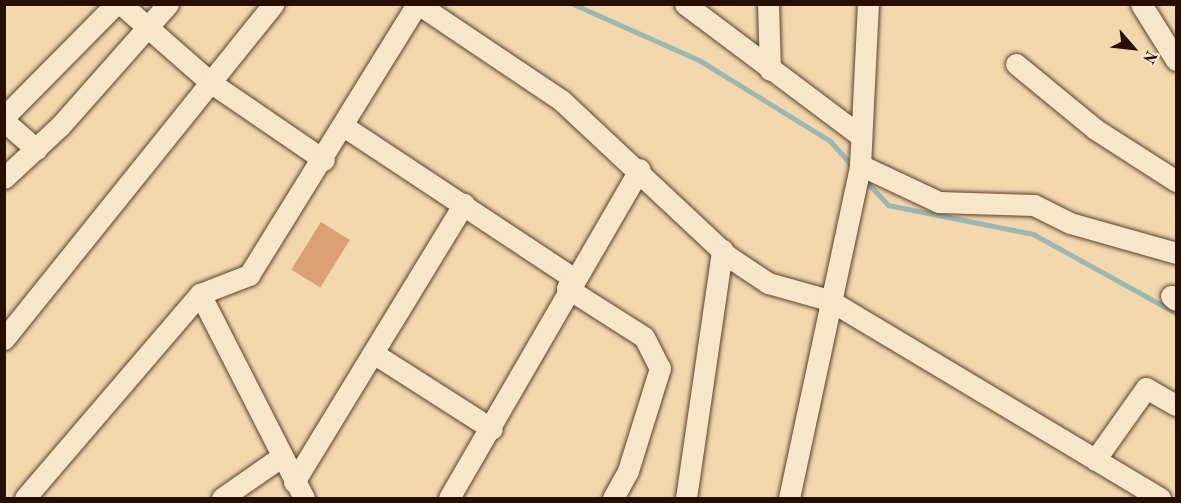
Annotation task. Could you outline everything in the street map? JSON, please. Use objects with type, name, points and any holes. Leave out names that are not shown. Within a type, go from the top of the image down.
[{"type":"street","points":[[36,149],[4,119],[116,4]]},
{"type":"street","points":[[121,4],[210,82],[324,160]]},
{"type":"street","points":[[4,178],[36,149],[168,4]]},
{"type":"street","points":[[4,339],[273,4]]},
{"type":"street","points":[[25,498],[200,294],[249,275],[345,127],[418,4],[448,12],[545,88],[640,169],[722,250],[768,283],[829,300],[1160,498]]},
{"type":"street","points":[[685,4],[770,70],[861,136]]},
{"type":"street","points":[[768,4],[770,70]]},
{"type":"street","points":[[789,498],[829,300],[859,171],[868,4]]},
{"type":"street","points":[[1141,4],[1176,60]]},
{"type":"street","points":[[1016,64],[1095,129],[1176,181]]},
{"type":"street","points":[[345,127],[464,204],[644,336],[660,368],[628,471],[613,498]]},
{"type":"street","points":[[449,498],[492,429],[570,283],[640,169]]},
{"type":"street","points":[[859,171],[939,201],[1034,205],[1070,223],[1176,253]]},
{"type":"street","points":[[299,490],[373,353],[464,204]]},
{"type":"street","points":[[686,498],[722,250]]},
{"type":"street","points":[[200,294],[299,490]]},
{"type":"street","points":[[373,353],[492,429]]},
{"type":"street","points":[[1095,460],[1146,388],[1176,405]]},
{"type":"street","points":[[222,498],[281,457]]},
{"type":"building","points":[[321,222],[350,240],[320,288],[291,269]]},
{"type":"waterway","points":[[573,4],[699,60],[830,141],[854,168]]},
{"type":"waterway","points":[[862,177],[888,205],[1033,234],[1176,313]]}]
